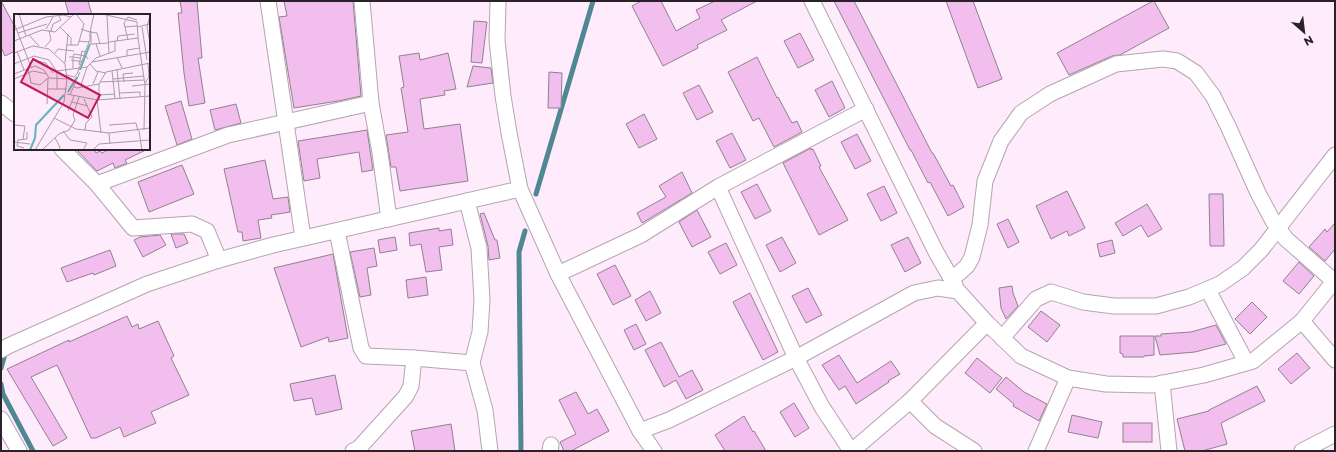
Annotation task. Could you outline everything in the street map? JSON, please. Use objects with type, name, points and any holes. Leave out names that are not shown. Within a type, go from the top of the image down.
[{"type":"street","points":[[268,1],[303,238]]},
{"type":"street","points":[[362,1],[372,103],[389,219]]},
{"type":"street","points":[[498,1],[497,40],[502,89],[520,189],[558,274],[640,431],[654,451]]},
{"type":"street","points":[[812,1],[819,18],[866,109],[936,252],[958,291],[1021,356],[1068,378],[1106,384],[1153,385],[1204,375],[1253,361],[1302,321],[1335,281],[1286,239],[1277,227],[1258,193],[1213,96],[1196,73],[1176,61],[1163,59],[1116,64],[1050,94],[1021,113],[1001,140],[985,181],[980,225],[972,257],[967,266],[958,274],[950,276]]},
{"type":"street","points":[[1,103],[14,113]]},
{"type":"street","points":[[97,184],[228,135],[372,103]]},
{"type":"street","points":[[558,274],[641,235],[718,187],[866,109]]},
{"type":"street","points":[[63,150],[97,184],[133,228],[192,224],[207,231],[219,260]]},
{"type":"street","points":[[1002,338],[1036,299],[1051,292],[1083,302],[1114,306],[1156,306],[1189,297],[1220,284],[1243,268],[1261,250],[1277,227],[1335,155]]},
{"type":"street","points":[[718,187],[796,358],[822,407],[851,451],[910,401],[987,322]]},
{"type":"street","points":[[3,344],[147,284],[219,260],[303,238],[520,189]]},
{"type":"street","points":[[467,201],[479,248],[482,300],[480,332],[472,363],[485,410],[490,451]]},
{"type":"street","points":[[337,231],[361,348],[366,356],[472,363]]},
{"type":"street","points":[[640,431],[669,420],[796,358],[914,293],[938,288],[958,291]]},
{"type":"street","points":[[1208,290],[1246,362]]},
{"type":"street","points":[[1302,321],[1335,360]]},
{"type":"street","points":[[353,451],[359,448],[406,396],[411,386],[414,358]]},
{"type":"street","points":[[1036,451],[1068,378]]},
{"type":"street","points":[[1162,384],[1169,451]]},
{"type":"street","points":[[910,401],[935,426],[974,451]]},
{"type":"street","points":[[1,419],[16,450]]},
{"type":"street","points":[[1302,451],[1335,434]]},
{"type":"street","points":[[369,436],[372,451]]},
{"type":"building","points":[[1,1],[14,25],[14,52],[5,56],[1,47]]},
{"type":"building","points":[[65,1],[88,1],[92,14],[69,14]]},
{"type":"building","points":[[180,1],[197,1],[202,58],[198,58],[205,103],[189,106],[178,13],[182,13]]},
{"type":"building","points":[[284,1],[353,1],[361,96],[294,108],[279,17],[287,16]]},
{"type":"building","points":[[641,1],[661,1],[676,31],[700,18],[696,10],[715,1],[757,1],[721,20],[727,30],[697,45],[698,48],[663,66],[632,6]]},
{"type":"building","points":[[834,1],[854,1],[932,153],[951,186],[953,185],[964,207],[948,216],[930,182],[928,183],[910,150]]},
{"type":"building","points":[[946,1],[973,1],[1002,79],[978,88]]},
{"type":"building","points":[[1153,1],[1169,28],[1120,55],[1112,56],[1069,75],[1057,53]]},
{"type":"building","points":[[474,21],[487,22],[482,63],[471,62]]},
{"type":"building","points":[[800,33],[814,60],[798,68],[784,41]]},
{"type":"building","points":[[419,53],[420,60],[448,53],[456,89],[444,91],[445,95],[420,99],[424,129],[460,124],[468,181],[400,191],[396,167],[391,167],[386,135],[408,132],[401,88],[404,87],[399,56]]},
{"type":"building","points":[[757,57],[777,98],[778,97],[792,123],[797,121],[802,132],[774,147],[759,118],[753,121],[728,72]]},
{"type":"building","points":[[473,66],[491,68],[493,83],[467,87]]},
{"type":"building","points":[[549,72],[562,73],[561,108],[548,108]]},
{"type":"building","points":[[832,81],[845,108],[829,117],[815,90]]},
{"type":"building","points":[[699,85],[713,112],[697,120],[683,93]]},
{"type":"building","points":[[181,101],[192,139],[177,145],[165,106]]},
{"type":"building","points":[[236,104],[241,123],[215,130],[210,110]]},
{"type":"building","points":[[644,114],[657,139],[639,148],[626,124]]},
{"type":"building","points":[[367,130],[373,170],[362,172],[359,152],[317,159],[320,178],[304,181],[298,141]]},
{"type":"building","points":[[732,133],[746,160],[730,168],[716,141]]},
{"type":"building","points":[[857,134],[871,161],[855,169],[841,142]]},
{"type":"building","points":[[811,148],[811,150],[813,149],[821,166],[819,167],[848,220],[819,235],[783,163]]},
{"type":"building","points":[[77,150],[94,150],[96,153],[100,151],[102,153],[106,150],[146,150],[125,160],[127,163],[115,168],[113,163],[97,171]]},
{"type":"building","points":[[265,160],[273,199],[288,197],[290,212],[271,215],[272,218],[258,220],[261,238],[243,241],[242,232],[238,232],[224,169]]},
{"type":"building","points":[[182,165],[194,194],[149,212],[138,182]]},
{"type":"building","points":[[682,172],[692,193],[642,223],[637,213],[666,197],[659,186]]},
{"type":"building","points":[[757,184],[771,211],[755,219],[741,192]]},
{"type":"building","points":[[884,186],[897,213],[881,221],[867,194]]},
{"type":"building","points":[[1067,191],[1085,228],[1069,236],[1067,231],[1051,239],[1036,206]]},
{"type":"building","points":[[1209,194],[1223,194],[1224,246],[1210,246]]},
{"type":"building","points":[[1147,204],[1162,229],[1148,237],[1141,225],[1123,236],[1115,223]]},
{"type":"building","points":[[697,210],[711,237],[692,247],[679,222]]},
{"type":"building","points":[[484,213],[495,240],[497,240],[500,258],[489,260],[488,246],[480,214]]},
{"type":"building","points":[[1008,219],[1019,242],[1008,248],[997,224]]},
{"type":"building","points":[[1335,223],[1335,249],[1325,261],[1309,247],[1325,229],[1327,232]]},
{"type":"building","points":[[439,228],[439,231],[451,229],[453,245],[439,247],[442,270],[426,272],[421,244],[410,246],[409,233]]},
{"type":"building","points":[[171,234],[184,234],[188,243],[176,248]]},
{"type":"building","points":[[160,235],[166,245],[143,257],[134,240],[140,237]]},
{"type":"building","points":[[395,237],[397,250],[380,253],[378,240]]},
{"type":"building","points":[[782,237],[796,263],[780,272],[766,245]]},
{"type":"building","points":[[908,237],[921,263],[905,272],[891,245]]},
{"type":"building","points":[[1112,240],[1115,253],[1100,257],[1097,244]]},
{"type":"building","points":[[726,243],[737,265],[720,274],[708,252]]},
{"type":"building","points":[[374,248],[377,266],[367,268],[371,295],[360,297],[350,252]]},
{"type":"building","points":[[110,250],[116,266],[94,275],[93,273],[67,282],[61,268]]},
{"type":"building","points":[[333,254],[348,338],[329,342],[328,337],[301,347],[274,268]]},
{"type":"building","points":[[1299,262],[1314,276],[1299,294],[1283,281]]},
{"type":"building","points":[[615,265],[631,296],[613,305],[597,274]]},
{"type":"building","points":[[426,277],[428,295],[408,298],[406,280]]},
{"type":"building","points":[[1012,286],[1018,306],[1006,319],[1001,308],[999,288]]},
{"type":"building","points":[[808,288],[822,315],[806,323],[792,296]]},
{"type":"building","points":[[650,291],[661,313],[646,321],[635,300]]},
{"type":"building","points":[[750,293],[778,352],[763,360],[733,302]]},
{"type":"building","points":[[1252,302],[1267,317],[1250,334],[1235,319]]},
{"type":"building","points":[[1041,311],[1060,325],[1047,342],[1028,327]]},
{"type":"building","points":[[127,316],[132,327],[138,324],[139,329],[158,321],[174,356],[171,358],[189,395],[151,412],[156,423],[124,437],[120,427],[96,438],[91,438],[57,365],[31,377],[67,438],[53,446],[7,369],[69,340],[69,342]]},
{"type":"building","points":[[636,324],[646,344],[634,350],[624,330]]},
{"type":"building","points":[[1216,325],[1226,344],[1195,352],[1160,355],[1155,336],[1161,336],[1161,334],[1191,332]]},
{"type":"building","points":[[1120,336],[1154,336],[1154,355],[1144,357],[1123,357],[1123,354],[1120,353]]},
{"type":"building","points":[[661,342],[679,377],[692,370],[703,390],[686,399],[676,380],[664,387],[645,350]]},
{"type":"building","points":[[1297,353],[1310,368],[1291,384],[1278,369]]},
{"type":"building","points":[[839,355],[857,383],[891,361],[900,374],[856,404],[845,386],[839,390],[822,365]]},
{"type":"building","points":[[977,358],[1002,378],[990,393],[965,373]]},
{"type":"building","points":[[335,375],[342,409],[316,415],[312,398],[294,401],[290,384]]},
{"type":"building","points":[[1006,377],[1024,392],[1047,404],[1039,421],[1013,406],[1014,404],[996,389]]},
{"type":"building","points":[[1257,386],[1265,401],[1221,423],[1227,444],[1202,451],[1185,451],[1177,419],[1209,411]]},
{"type":"building","points":[[576,392],[588,414],[597,409],[609,431],[571,451],[564,451],[560,442],[576,434],[559,400]]},
{"type":"building","points":[[794,403],[809,428],[795,437],[780,412]]},
{"type":"building","points":[[1072,415],[1102,422],[1098,438],[1068,432]]},
{"type":"building","points":[[744,416],[766,451],[725,451],[715,435]]},
{"type":"building","points":[[1123,423],[1152,423],[1152,442],[1123,442]]},
{"type":"building","points":[[451,424],[455,451],[415,451],[411,431]]},
{"type":"waterway","points":[[536,194],[593,1]]},
{"type":"waterway","points":[[521,451],[519,252],[525,231]]},
{"type":"waterway","points":[[1,368],[5,354]]},
{"type":"waterway","points":[[1,384],[3,394],[33,451]]}]
